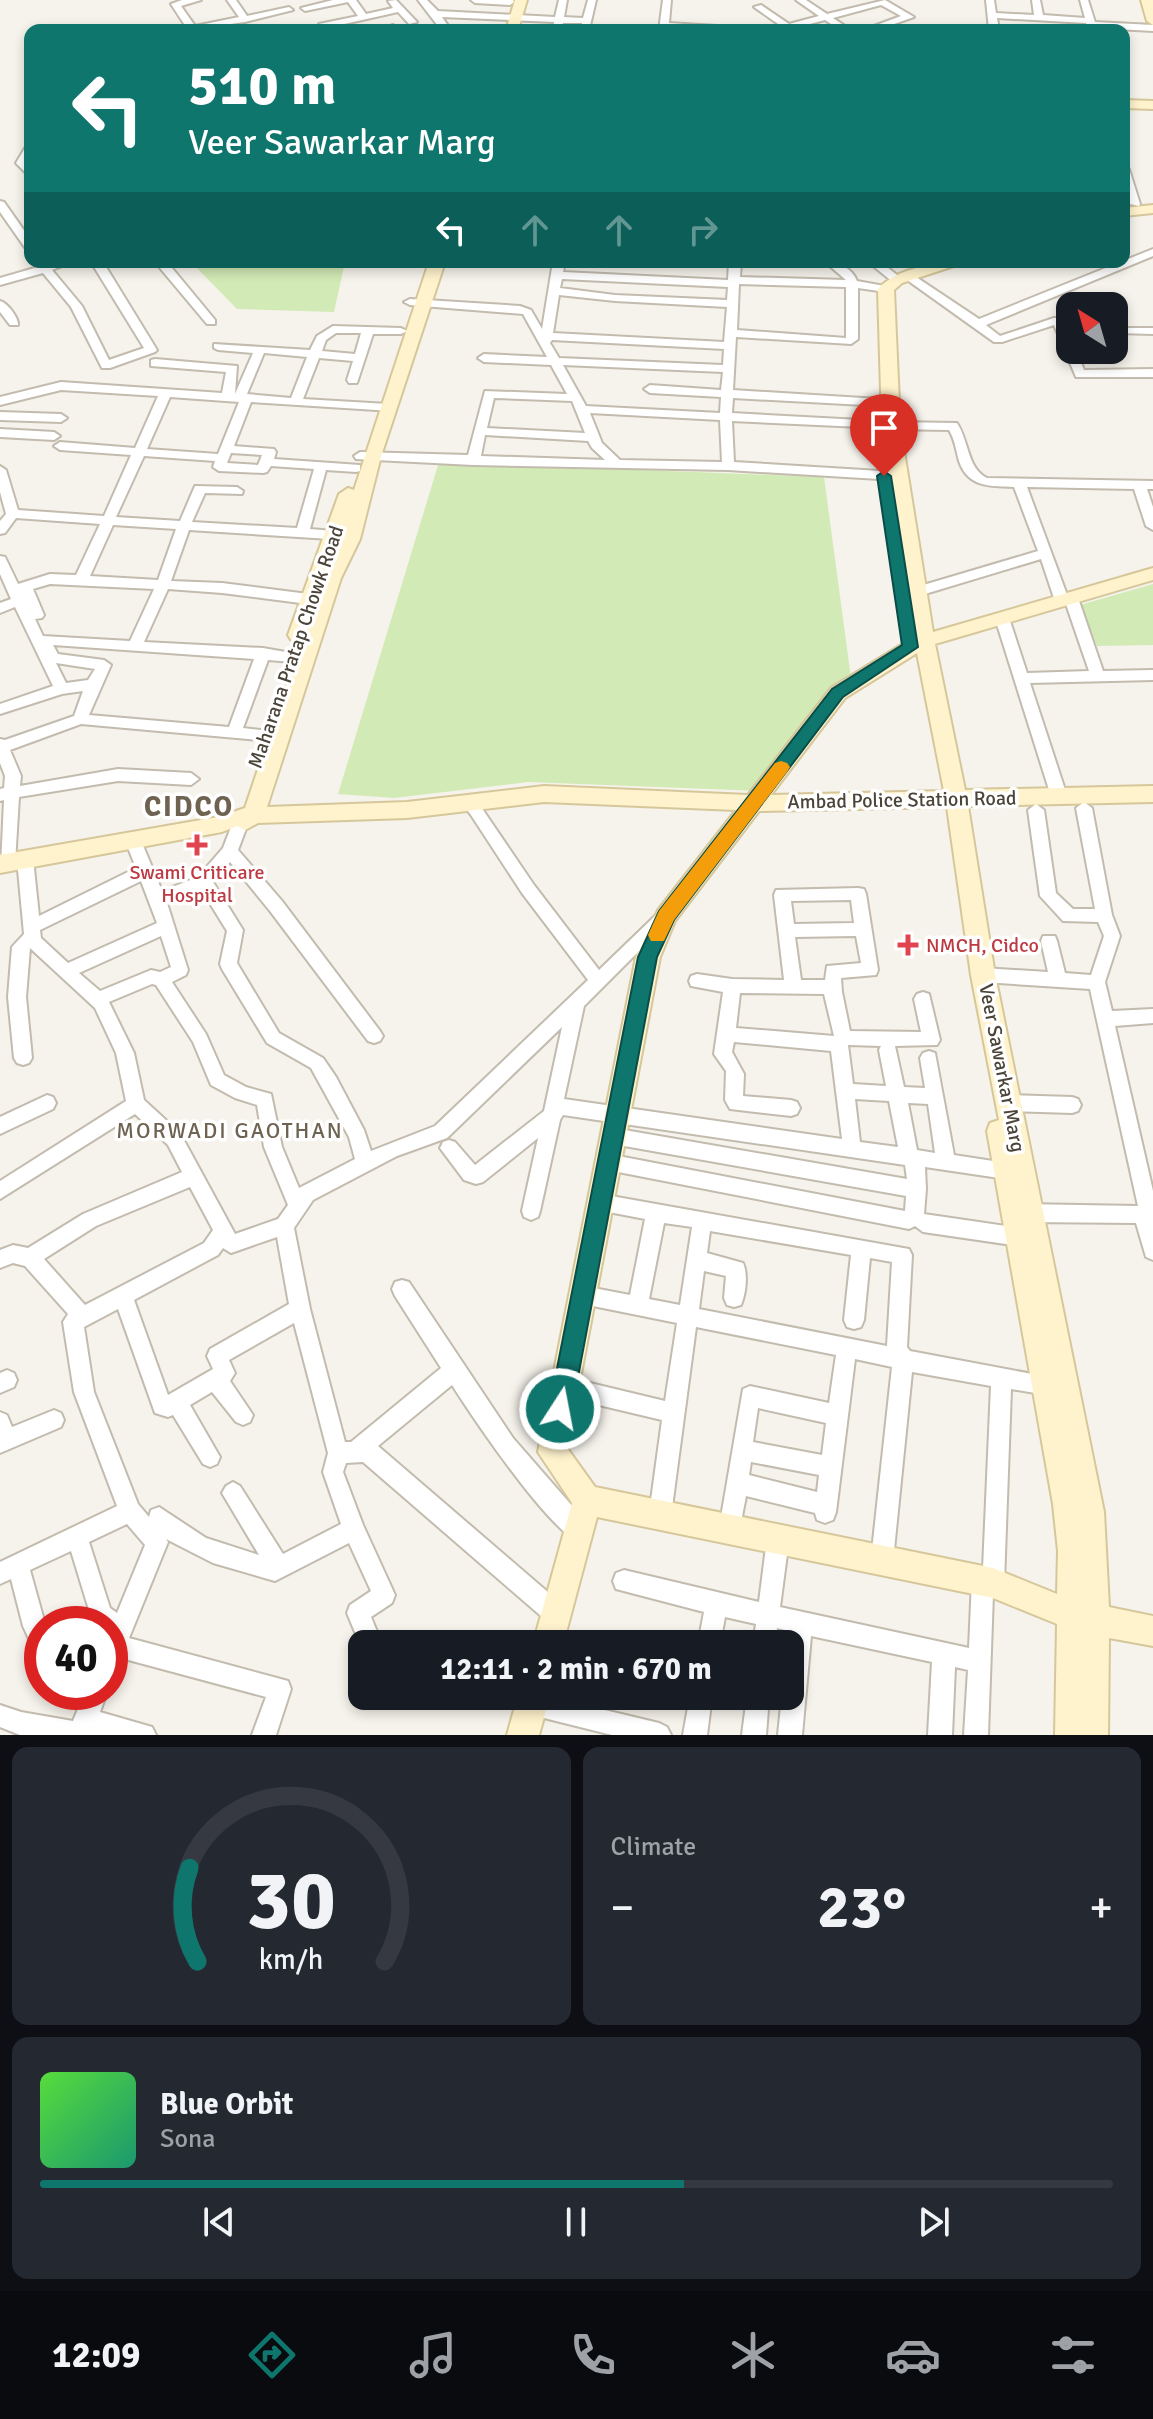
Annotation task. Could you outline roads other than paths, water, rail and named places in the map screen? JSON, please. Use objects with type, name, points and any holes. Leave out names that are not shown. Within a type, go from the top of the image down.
[{"type":"street","points":[[189,24],[175,4],[197,0]]},
{"type":"street","points":[[231,0],[245,19]]},
{"type":"street","points":[[302,4],[349,0],[364,17]]},
{"type":"street","points":[[391,0],[412,22]]},
{"type":"street","points":[[422,0],[442,24]]},
{"type":"street","points":[[475,0],[514,1],[512,24]]},
{"type":"street","points":[[558,24],[563,0]]},
{"type":"street","points":[[586,24],[592,0]]},
{"type":"street","points":[[664,24],[667,0]]},
{"type":"street","points":[[800,0],[837,24]]},
{"type":"street","points":[[990,0],[993,24]]},
{"type":"street","points":[[1036,0],[1039,18]]},
{"type":"street","points":[[1084,0],[1091,24]]},
{"type":"street","points":[[1147,0],[1153,21]]},
{"type":"street","points":[[799,24],[882,2],[909,17],[887,24]]},
{"type":"street","points":[[302,4],[320,24]]},
{"type":"street","points":[[758,7],[784,24]]},
{"type":"street","points":[[339,24],[400,9]]},
{"type":"street","points":[[221,24],[289,10]]},
{"type":"street","points":[[435,14],[511,16],[553,24]]},
{"type":"street","points":[[992,15],[1084,24]]},
{"type":"street","points":[[506,24],[511,16]]},
{"type":"street","points":[[1130,27],[1153,28]]},
{"type":"street","points":[[1130,104],[1153,105]]},
{"type":"street","points":[[0,204],[24,238]]},
{"type":"street","points":[[1130,208],[1153,206]]},
{"type":"street","points":[[1130,260],[1153,252]]},
{"type":"street","points":[[0,282],[35,268]]},
{"type":"street","points":[[45,268],[76,306],[106,365],[151,350],[101,268]]},
{"type":"street","points":[[166,268],[211,322]]},
{"type":"street","name":"Maharana Pratap Chowk Road","points":[[238,821],[332,578],[362,460],[383,408],[425,268]]},
{"type":"street","name":"Maharana Pratap Chowk Road","points":[[383,408],[401,331],[434,268]]},
{"type":"street","points":[[545,338],[558,268],[733,282],[852,284],[932,268]]},
{"type":"street","points":[[728,466],[726,415],[734,268]]},
{"type":"street","points":[[545,338],[850,342],[852,284],[851,278],[838,268]]},
{"type":"street","points":[[889,278],[918,268]]},
{"type":"street","points":[[978,324],[1110,268]]},
{"type":"street","points":[[889,278],[978,324],[998,340],[1056,321]]},
{"type":"street","name":"Veer Sawarkar Marg","points":[[889,278],[883,418],[890,476],[917,644],[950,805],[1006,1171],[1022,1213],[1019,1237],[1068,1504],[1084,1617],[1092,1735]]},
{"type":"street","points":[[554,291],[615,298],[732,304]]},
{"type":"street","points":[[416,302],[527,312],[545,338],[596,445],[617,464]]},
{"type":"street","points":[[0,304],[14,323]]},
{"type":"street","points":[[296,401],[321,338],[333,329],[401,331]]},
{"type":"street","points":[[353,380],[368,330]]},
{"type":"street","points":[[1128,331],[1153,331]]},
{"type":"street","points":[[218,346],[359,358]]},
{"type":"street","points":[[0,433],[139,452],[225,453],[270,452],[263,469],[219,467],[225,453],[238,398],[260,350]]},
{"type":"street","points":[[484,358],[728,369]]},
{"type":"street","points":[[155,363],[233,369],[238,398]]},
{"type":"street","points":[[1076,364],[1080,374],[1153,373]]},
{"type":"street","points":[[0,401],[61,386],[383,408]]},
{"type":"street","points":[[650,389],[727,395],[953,426],[959,435],[965,465],[975,478],[985,482],[1020,485],[1146,485],[1153,526]]},
{"type":"street","points":[[81,580],[166,393]]},
{"type":"street","points":[[473,461],[489,394],[726,415],[883,418]]},
{"type":"street","points":[[0,416],[61,418]]},
{"type":"street","points":[[480,431],[593,437]]},
{"type":"street","points":[[266,462],[321,466],[362,460],[728,466],[890,476]]},
{"type":"street","points":[[302,534],[321,466]]},
{"type":"street","points":[[0,470],[13,514]]},
{"type":"street","name":"Veer Sawarkar Marg","points":[[890,476],[915,592],[917,644]]},
{"type":"street","points":[[1020,485],[1098,676]]},
{"type":"street","points":[[135,645],[164,585],[182,526],[200,489],[237,491]]},
{"type":"street","points":[[13,514],[343,536]]},
{"type":"street","points":[[0,530],[13,514]]},
{"type":"street","name":"Maharana Pratap Chowk Road","points":[[272,737],[308,599],[343,536]]},
{"type":"street","points":[[915,592],[1046,553]]},
{"type":"street","points":[[0,560],[47,640],[51,658],[104,665]]},
{"type":"street","points":[[272,737],[80,719],[0,746],[13,776],[6,794],[11,862],[33,941],[97,1000],[125,1053],[136,1104],[174,1139],[231,1244],[284,1226],[306,1194],[365,1163],[441,1132],[666,916],[838,693],[917,644],[1153,574]]},
{"type":"street","points":[[0,608],[20,592],[50,579],[222,588],[308,599]]},
{"type":"street","points":[[20,592],[61,689]]},
{"type":"street","points":[[1002,618],[1059,796]]},
{"type":"street","points":[[47,640],[292,657]]},
{"type":"street","points":[[80,719],[114,643]]},
{"type":"street","points":[[234,733],[263,653]]},
{"type":"street","points":[[1021,678],[1153,675]]},
{"type":"street","points":[[2,704],[61,689],[93,685]]},
{"type":"street","points":[[6,794],[118,775],[191,779]]},
{"type":"street","name":"Ambad Police Station Road","points":[[11,862],[238,821],[407,810],[544,794],[748,809]]},
{"type":"street","name":"Ambad Police Station Road","points":[[238,821],[417,819],[552,804],[748,809],[950,805],[1059,796],[1153,794]]},
{"type":"street","name":"Ambad Police Station Road","points":[[950,805],[1036,810],[1153,807]]},
{"type":"street","points":[[1084,808],[1106,908],[1104,915],[1112,936],[1097,982],[1148,1215],[1153,1251]]},
{"type":"street","points":[[1036,810],[1048,896],[1069,916],[1104,915]]},
{"type":"street","points":[[476,811],[528,889],[598,981]]},
{"type":"street","points":[[157,900],[204,881],[230,851],[238,821]]},
{"type":"street","points":[[97,1000],[151,977],[161,979],[180,970],[133,840]]},
{"type":"street","points":[[230,851],[276,906],[374,1036]]},
{"type":"street","points":[[23,1058],[17,997],[20,947],[32,932],[86,897],[146,871]]},
{"type":"street","points":[[204,881],[235,930],[228,964],[273,1038],[317,1063],[358,1136],[365,1163]]},
{"type":"street","points":[[793,986],[782,895],[858,894],[870,970],[833,971],[833,992],[843,1036],[931,1040],[923,999]]},
{"type":"street","points":[[666,916],[648,957],[552,1452],[587,1500],[988,1582],[1084,1617],[1153,1631]]},
{"type":"street","points":[[66,971],[166,926]]},
{"type":"street","name":"Veer Sawarkar Marg","points":[[968,926],[983,975],[1008,1103],[1022,1213],[1089,1512],[1084,1617],[1071,1735]]},
{"type":"street","points":[[786,931],[864,929]]},
{"type":"street","points":[[1049,941],[1058,979]]},
{"type":"street","points":[[983,975],[1097,982]]},
{"type":"street","points":[[161,979],[200,1039],[217,1080],[241,1093],[265,1100],[273,1147],[298,1207]]},
{"type":"street","points":[[697,981],[732,986],[828,987],[833,992]]},
{"type":"street","points":[[732,986],[723,1054],[733,1062],[736,1070],[734,1100],[736,1103],[791,1108]]},
{"type":"street","points":[[531,1211],[576,1003]]},
{"type":"street","points":[[1105,1019],[1153,1016]]},
{"type":"street","points":[[727,1034],[839,1044],[852,1149]]},
{"type":"street","points":[[555,1110],[613,1137],[909,1220],[914,1217],[917,1189],[915,1164],[909,1156],[888,1050]]},
{"type":"street","points":[[929,1058],[946,1161]]},
{"type":"street","points":[[845,1091],[936,1097]]},
{"type":"street","points":[[0,1126],[47,1103]]},
{"type":"street","points":[[1008,1103],[1072,1105]]},
{"type":"street","points":[[0,1191],[136,1104]]},
{"type":"street","points":[[449,1148],[476,1176],[555,1110]]},
{"type":"street","points":[[613,1137],[852,1149],[1006,1171]]},
{"type":"street","points":[[613,1137],[917,1189]]},
{"type":"street","points":[[31,1258],[80,1222],[194,1176]]},
{"type":"street","points":[[600,1203],[902,1255],[897,1349],[903,1359],[882,1560]]},
{"type":"street","points":[[638,1306],[656,1213]]},
{"type":"street","points":[[1022,1213],[1148,1215]]},
{"type":"street","points":[[660,1515],[702,1222]]},
{"type":"street","points":[[923,1223],[1019,1237]]},
{"type":"street","points":[[284,1226],[300,1309],[347,1452]]},
{"type":"street","points":[[128,1613],[157,1542],[130,1511],[84,1392],[73,1322],[211,1249],[224,1231]]},
{"type":"street","points":[[854,1320],[861,1248]]},
{"type":"street","points":[[0,1259],[13,1254],[31,1258],[83,1317]]},
{"type":"street","points":[[697,1260],[736,1269],[734,1298]]},
{"type":"street","points":[[402,1289],[454,1370],[541,1493],[579,1531]]},
{"type":"street","points":[[583,1295],[1047,1385]]},
{"type":"street","points":[[123,1296],[162,1406],[168,1407],[225,1373],[217,1356],[300,1309]]},
{"type":"street","points":[[737,1483],[825,1508],[847,1348]]},
{"type":"street","points":[[365,1630],[358,1613],[384,1595],[354,1529],[333,1472],[347,1452],[454,1370]]},
{"type":"street","points":[[976,1735],[1001,1378]]},
{"type":"street","points":[[215,1379],[243,1415]]},
{"type":"street","points":[[565,1387],[673,1413]]},
{"type":"street","points":[[730,1529],[750,1396],[837,1415]]},
{"type":"street","points":[[176,1402],[210,1457]]},
{"type":"street","points":[[2,1435],[54,1420]]},
{"type":"street","points":[[742,1450],[831,1467]]},
{"type":"street","points":[[347,1452],[367,1451],[556,1614]]},
{"type":"street","points":[[233,1493],[279,1568]]},
{"type":"street","points":[[552,1630],[587,1500]]},
{"type":"street","points":[[25,1606],[9,1569],[130,1511]]},
{"type":"street","points":[[159,1518],[174,1534],[191,1544],[227,1558],[275,1570],[354,1529]]},
{"type":"street","points":[[77,1536],[98,1606]]},
{"type":"street","points":[[765,1630],[778,1539]]},
{"type":"street","points":[[624,1581],[979,1661]]},
{"type":"street","points":[[711,1630],[716,1604]]},
{"type":"street","points":[[790,1735],[801,1622]]},
{"type":"street","points":[[128,1646],[280,1689],[264,1735]]},
{"type":"street","points":[[940,1735],[944,1654]]},
{"type":"street","points":[[81,1729],[89,1710]]},
{"type":"street","points":[[523,1735],[530,1710]]},
{"type":"street","points":[[569,1710],[659,1735]]},
{"type":"street","points":[[695,1735],[699,1710]]},
{"type":"street","points":[[754,1735],[757,1710]]},
{"type":"street","points":[[0,1716],[21,1724],[144,1735]]},
{"type":"place","name":"Swami Criticare Hospital","points":[[197,845]]},
{"type":"place","name":"NMCH, Cidco","points":[[908,945]]},
{"type":"district","name":"CIDCO","points":[[189,807]]},
{"type":"district","name":"MORWADI GAOTHAN","points":[[230,1130]]}]
